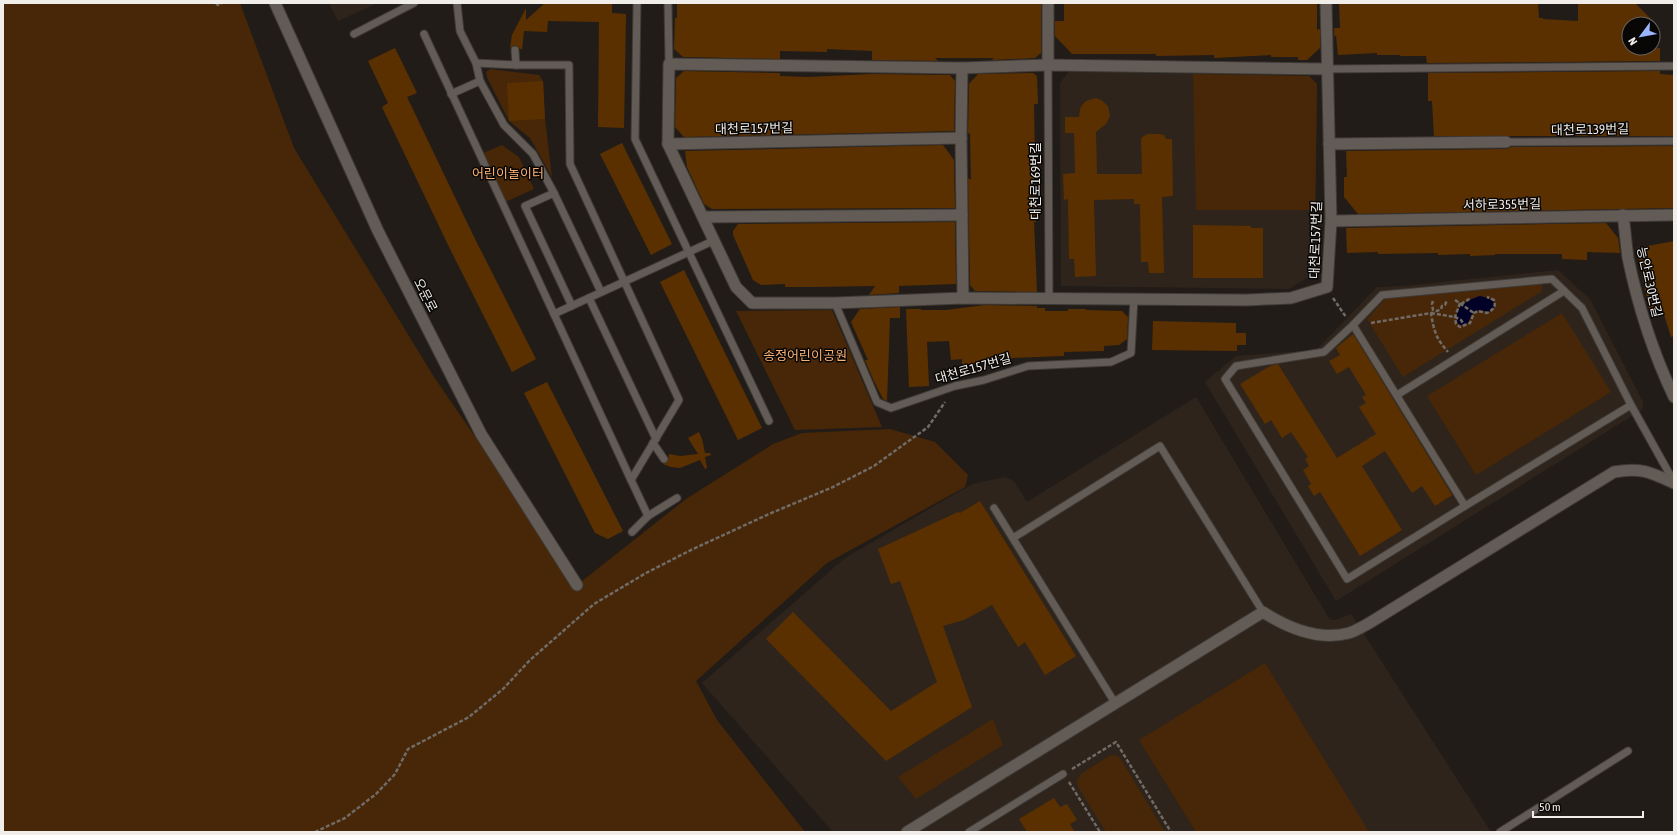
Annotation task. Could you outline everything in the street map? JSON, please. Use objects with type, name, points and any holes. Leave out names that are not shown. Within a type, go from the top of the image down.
[{"type":"street","name":"오문로","points":[[276,3],[378,231],[481,434],[577,586]]},
{"type":"street","name":"대천로169번길","points":[[1048,3],[1048,65]]},
{"type":"street","name":"대천로157번길","points":[[669,64],[668,144],[715,240],[736,287],[752,303],[835,303],[963,298],[1134,298],[1247,300],[1291,298],[1327,287],[1331,221],[1326,3]]},
{"type":"street","points":[[669,64],[852,68],[962,68],[1048,65],[1327,69]]},
{"type":"street","points":[[962,68],[960,138],[963,298]]},
{"type":"street","name":"대천로157번길","points":[[668,144],[960,138]]},
{"type":"street","points":[[1330,144],[1506,142]]},
{"type":"street","points":[[704,217],[962,215]]},
{"type":"street","name":"능안로30번길","points":[[1623,215],[1628,257],[1641,311],[1661,370],[1674,397]]},
{"type":"street","name":"서하로355번길","points":[[1331,221],[1674,215]]},
{"type":"street","points":[[907,832],[1264,612],[1275,619],[1313,635],[1334,636],[1350,633],[1371,622],[1614,472],[1630,469],[1649,472],[1674,483]]},
{"type":"lane","points":[[354,34],[414,3]]},
{"type":"lane","points":[[457,3],[460,30],[476,63],[480,81],[504,125],[533,154],[554,193],[601,292]]},
{"type":"lane","points":[[637,3],[636,139],[688,252],[769,420]]},
{"type":"lane","points":[[668,3],[669,64]]},
{"type":"lane","points":[[424,34],[648,516]]},
{"type":"lane","points":[[515,50],[516,65]]},
{"type":"lane","points":[[476,63],[569,65],[570,164],[679,400],[631,480]]},
{"type":"lane","name":"대천로169번길","points":[[1048,65],[1049,298]]},
{"type":"lane","points":[[1327,69],[1674,66]]},
{"type":"lane","points":[[452,94],[480,81]]},
{"type":"lane","name":"대천로139번길","points":[[1506,142],[1674,141]]},
{"type":"lane","points":[[554,193],[525,206],[572,306]]},
{"type":"lane","points":[[554,314],[715,240]]},
{"type":"lane","points":[[1631,405],[1347,579],[1225,379],[1236,366],[1324,352],[1382,295],[1552,279],[1582,308],[1631,405],[1674,483]]},
{"type":"lane","points":[[1397,395],[1564,291]]},
{"type":"lane","points":[[589,298],[664,459]]},
{"type":"lane","name":"대천로157번길","points":[[835,303],[877,402],[891,408],[955,386],[984,380],[1028,366],[1111,362],[1131,353],[1134,298]]},
{"type":"lane","points":[[1353,325],[1465,506]]},
{"type":"lane","points":[[1013,538],[1160,446],[1264,612]]},
{"type":"lane","points":[[632,532],[648,516],[677,498]]},
{"type":"lane","points":[[994,508],[1115,703]]},
{"type":"lane","points":[[1500,832],[1628,751]]},
{"type":"lane","points":[[969,832],[1064,774]]},
{"type":"path","points":[[216,3],[218,5],[222,3]]},
{"type":"path","points":[[1327,287],[1337,305],[1353,325],[1432,314],[1455,317],[1461,320],[1465,326]]},
{"type":"path","points":[[1436,299],[1432,304],[1433,310],[1437,311],[1445,305],[1448,300],[1447,296]]},
{"type":"path","points":[[1460,304],[1455,317],[1456,324],[1460,327],[1465,326],[1470,322],[1474,313],[1478,311],[1488,313],[1494,308],[1496,305],[1494,300],[1485,296]]},
{"type":"path","points":[[1448,300],[1458,300],[1460,304],[1474,313]]},
{"type":"path","points":[[1432,314],[1433,331],[1439,342],[1454,360]]},
{"type":"path","points":[[315,832],[345,818],[376,794],[395,774],[408,749],[469,717],[503,689],[530,660],[594,604],[646,573],[693,549],[769,514],[833,487],[874,466],[928,427],[955,386]]},
{"type":"path","points":[[1100,832],[1064,774],[1116,742],[1171,832]]},
{"type":"shaded area","points":[[329,3],[378,3],[338,21]]},
{"type":"shaded area","points":[[1069,71],[1309,76],[1317,84],[1315,273],[1289,289],[1061,286],[1060,83]]},
{"type":"shaded area","points":[[1558,270],[1590,299],[1643,402],[1643,409],[1336,601],[1205,382],[1236,356],[1316,350],[1377,287],[1403,286]]},
{"type":"shaded area","points":[[1196,397],[1330,620],[1335,620],[1351,614],[1491,832],[833,832],[702,683],[845,558],[972,484],[1005,477],[1014,481],[1027,502]]},
{"type":"green space","points":[[3,3],[240,3],[294,148],[434,377],[577,585],[686,499],[773,444],[802,433],[890,429],[935,442],[968,475],[965,487],[827,563],[696,681],[717,720],[805,832],[3,832]]},
{"type":"green space","points":[[490,69],[539,75],[543,81],[545,119],[552,177],[530,138],[509,121],[487,77],[486,72]]},
{"type":"green space","points":[[1193,74],[1309,76],[1317,84],[1315,210],[1196,210]]},
{"type":"green space","name":"어린이놀이터","points":[[502,145],[519,157],[534,189],[503,203],[481,154]]},
{"type":"green space","points":[[1542,283],[1542,291],[1403,377],[1367,319],[1386,298]]},
{"type":"green space","name":"송정어린이공원","points":[[832,310],[882,427],[795,430],[736,311]]},
{"type":"green space","points":[[1562,313],[1611,392],[1476,475],[1427,396]]},
{"type":"green space","points":[[1265,663],[1369,832],[1196,832],[1139,740]]},
{"type":"green space","points":[[993,719],[1003,745],[916,799],[898,777]]},
{"type":"green space","points":[[1115,755],[1120,758],[1165,832],[1106,832],[1078,787],[1077,781],[1081,774],[1109,756]]},
{"type":"water","points":[[1480,296],[1488,298],[1494,302],[1495,307],[1488,312],[1477,310],[1473,313],[1468,323],[1461,325],[1458,324],[1457,313],[1459,309],[1466,302]]},
{"type":"building","points":[[545,3],[612,3],[612,13],[626,14],[624,128],[598,127],[599,22],[548,21],[547,32],[524,31],[522,50],[515,45],[510,48],[512,35],[526,8],[526,20]]},
{"type":"building","points":[[677,3],[1041,3],[1041,53],[1035,58],[992,60],[994,58],[935,58],[938,61],[872,60],[872,51],[827,49],[827,52],[780,51],[780,59],[683,57],[674,49]]},
{"type":"building","points":[[1064,3],[1317,3],[1317,30],[1320,29],[1320,48],[1307,60],[1298,60],[1298,57],[1271,57],[1271,55],[1214,58],[1214,55],[1156,56],[1156,54],[1072,54],[1055,36],[1055,21],[1064,21]]},
{"type":"building","points":[[1339,3],[1538,3],[1539,18],[1578,21],[1578,3],[1635,3],[1648,16],[1621,16],[1621,56],[1660,56],[1660,61],[1427,63],[1426,56],[1377,55],[1377,53],[1338,55],[1336,35],[1334,37],[1334,28],[1340,28]]},
{"type":"building","points":[[395,48],[417,93],[407,97],[474,237],[536,359],[512,372],[450,249],[382,107],[388,103],[368,61]]},
{"type":"building","points":[[684,71],[780,73],[780,76],[808,77],[872,74],[950,75],[955,81],[954,131],[684,137],[675,127],[676,78]]},
{"type":"building","points":[[1660,71],[1660,74],[1674,75],[1674,136],[1434,136],[1432,101],[1428,101],[1428,73]]},
{"type":"building","points":[[1033,73],[1037,76],[1038,104],[1034,104],[1035,162],[1033,162],[1037,292],[975,291],[970,285],[968,178],[971,180],[970,133],[968,134],[969,84],[978,74]]},
{"type":"building","points":[[543,81],[545,119],[509,121],[507,83]]},
{"type":"building","points":[[1096,98],[1108,106],[1110,116],[1106,124],[1096,132],[1097,174],[1142,174],[1141,138],[1147,134],[1159,134],[1164,135],[1166,139],[1172,139],[1173,196],[1162,197],[1164,273],[1149,273],[1148,262],[1141,262],[1140,204],[1134,204],[1134,199],[1094,200],[1096,276],[1075,277],[1074,259],[1069,259],[1068,199],[1064,200],[1063,174],[1075,173],[1074,133],[1065,133],[1065,117],[1079,117],[1080,109],[1083,104],[1086,101]]},
{"type":"building","points":[[622,143],[672,244],[651,255],[600,154]]},
{"type":"building","points":[[943,145],[954,160],[955,208],[712,209],[704,204],[687,167],[685,151]]},
{"type":"building","points":[[1674,146],[1674,208],[1358,214],[1344,197],[1344,177],[1347,177],[1346,151],[1506,149],[1511,147]]},
{"type":"building","points":[[955,222],[956,284],[899,286],[899,293],[869,295],[875,286],[785,287],[785,284],[761,285],[753,280],[733,235],[733,231],[738,224]]},
{"type":"building","points":[[1606,223],[1618,238],[1620,253],[1587,252],[1587,260],[1562,259],[1562,254],[1495,254],[1470,256],[1470,254],[1438,255],[1438,253],[1347,253],[1346,228]]},
{"type":"building","points":[[1193,225],[1251,226],[1251,228],[1263,228],[1263,278],[1193,278]]},
{"type":"building","points":[[1674,241],[1674,336],[1671,337],[1662,308],[1649,310],[1637,248]]},
{"type":"building","points":[[684,270],[762,428],[738,440],[660,282]]},
{"type":"building","points":[[985,305],[1037,306],[1037,308],[1045,308],[1045,311],[1086,309],[1122,311],[1128,317],[1127,339],[1119,345],[1104,346],[1104,351],[1064,352],[1064,356],[982,359],[983,363],[962,365],[962,359],[951,360],[949,341],[927,342],[929,386],[909,387],[906,309],[946,310]]},
{"type":"building","points":[[900,307],[900,318],[890,318],[887,401],[883,399],[873,379],[865,360],[868,360],[851,322],[860,309]]},
{"type":"building","points":[[1153,321],[1236,323],[1236,333],[1246,333],[1246,345],[1237,345],[1237,351],[1152,350]]},
{"type":"building","points":[[1353,334],[1452,495],[1435,506],[1422,486],[1412,493],[1385,451],[1362,466],[1402,530],[1360,556],[1320,492],[1314,496],[1308,486],[1311,484],[1303,470],[1309,466],[1305,459],[1308,457],[1291,432],[1282,438],[1271,420],[1265,424],[1240,384],[1270,366],[1278,364],[1337,458],[1376,434],[1359,407],[1366,403],[1362,397],[1366,395],[1349,367],[1337,374],[1329,361],[1340,355],[1336,348]]},
{"type":"building","points":[[547,382],[623,531],[608,539],[595,533],[524,393]]},
{"type":"building","points":[[699,432],[705,453],[710,453],[711,455],[705,457],[707,468],[705,469],[700,460],[680,468],[663,464],[668,461],[669,454],[680,456],[698,454],[688,438]]},
{"type":"building","points":[[980,501],[1076,656],[1045,675],[1025,642],[1018,647],[992,605],[964,620],[943,626],[972,707],[886,761],[766,639],[793,612],[891,711],[937,682],[900,581],[891,584],[878,549],[958,512],[960,513]]},
{"type":"building","points":[[1054,798],[1060,807],[1067,804],[1077,820],[1070,824],[1075,832],[1027,832],[1019,819]]}]
